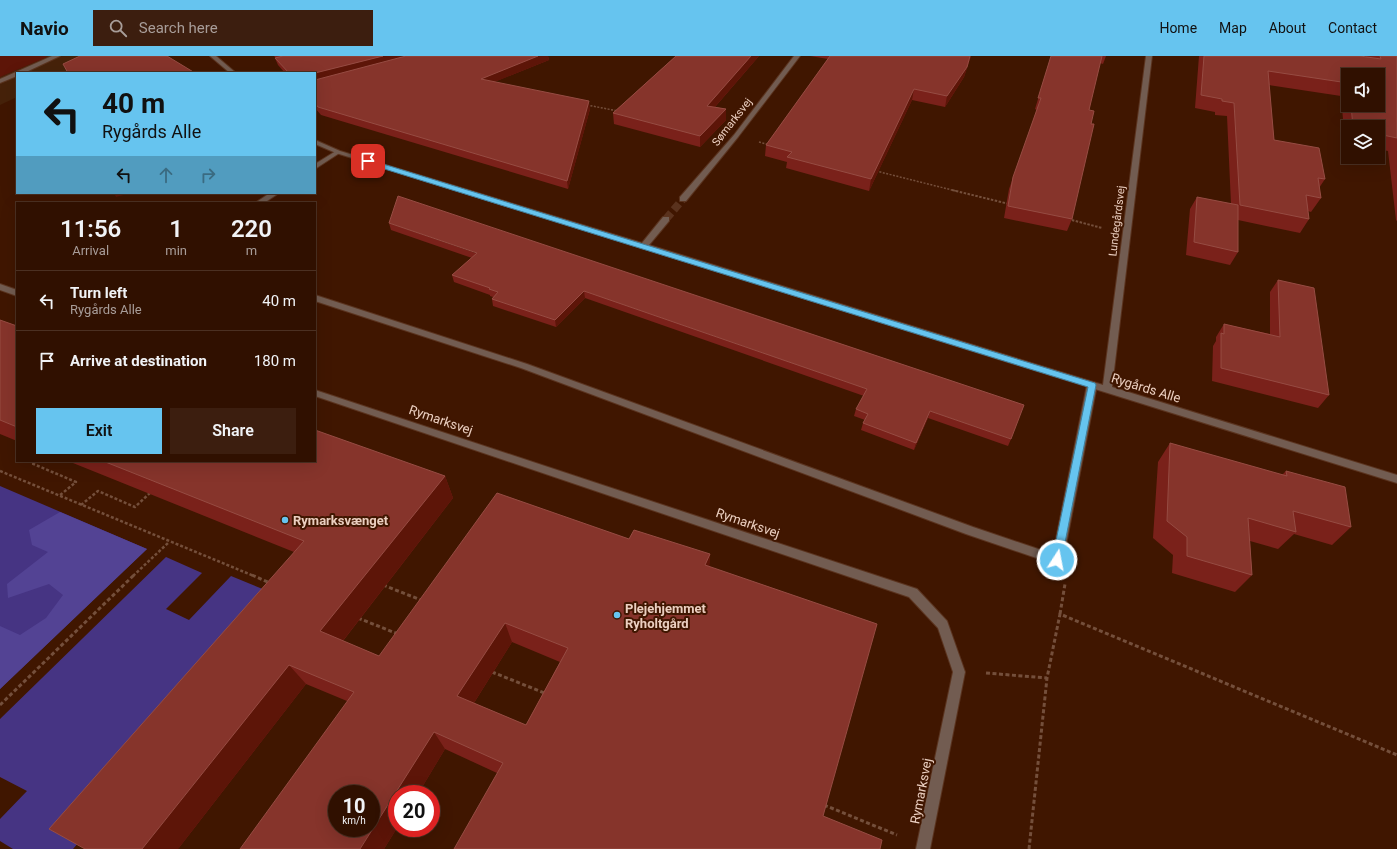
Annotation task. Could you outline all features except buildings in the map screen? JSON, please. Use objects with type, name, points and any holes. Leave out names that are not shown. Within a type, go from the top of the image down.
[{"type":"street","points":[[20,72],[57,56]]},
{"type":"street","points":[[213,56],[232,72]]},
{"type":"street","name":"Sømarksvej","points":[[683,200],[736,136],[797,56]]},
{"type":"street","name":"Lundegårdsvej","points":[[1107,390],[1149,56]]},
{"type":"street","points":[[0,81],[16,74]]},
{"type":"street","name":"Rygårds Alle","points":[[316,142],[338,152],[643,247],[1397,479]]},
{"type":"street","points":[[316,166],[338,152]]},
{"type":"street","points":[[261,202],[273,194]]},
{"type":"street","points":[[643,247],[666,219]]},
{"type":"street","points":[[0,287],[16,293]]},
{"type":"street","points":[[316,298],[524,366],[970,532],[1057,560],[1092,385]]},
{"type":"street","name":"Rymarksvej","points":[[316,393],[913,593],[943,625],[959,672],[924,847]]},
{"type":"path","points":[[581,104],[620,112]]},
{"type":"path","points":[[736,136],[774,146]]},
{"type":"path","points":[[874,171],[1012,205]]},
{"type":"path","points":[[1065,218],[1127,234]]},
{"type":"path","points":[[32,462],[31,463],[76,482],[59,496]]},
{"type":"path","points":[[0,471],[169,542],[272,583]]},
{"type":"path","points":[[81,505],[98,491],[135,508],[152,492],[145,489]]},
{"type":"path","points":[[0,705],[169,542]]},
{"type":"path","points":[[381,584],[426,602]]},
{"type":"path","points":[[1029,849],[1047,678],[1060,614],[1397,755]]},
{"type":"path","points":[[353,616],[405,637]]},
{"type":"path","points":[[486,669],[552,696]]},
{"type":"path","points":[[959,672],[1047,678]]},
{"type":"path","points":[[822,804],[924,847]]},
{"type":"shaded area","points":[[0,56],[104,56],[70,72],[16,72],[16,97],[0,105]]},
{"type":"shaded area","points":[[0,486],[147,549],[0,689]]},
{"type":"shaded area","points":[[60,512],[147,549],[0,689],[0,626],[20,635],[46,618],[63,595],[49,584],[8,598],[7,584],[48,552],[32,545],[29,530]]},
{"type":"shaded area","points":[[166,557],[202,573],[166,609],[189,620],[231,576],[287,599],[73,849],[13,849],[0,841],[0,819],[27,791],[0,777],[0,719]]},
{"type":"tunnel","points":[[666,219],[683,199]]},
{"type":"place","name":"Rymarksvænget","points":[[285,520]]},
{"type":"place","name":"Plejehjemmet Ryholtgård","points":[[617,615]]},
{"type":"route","points":[[368,161],[1092,385],[1057,560]]}]
